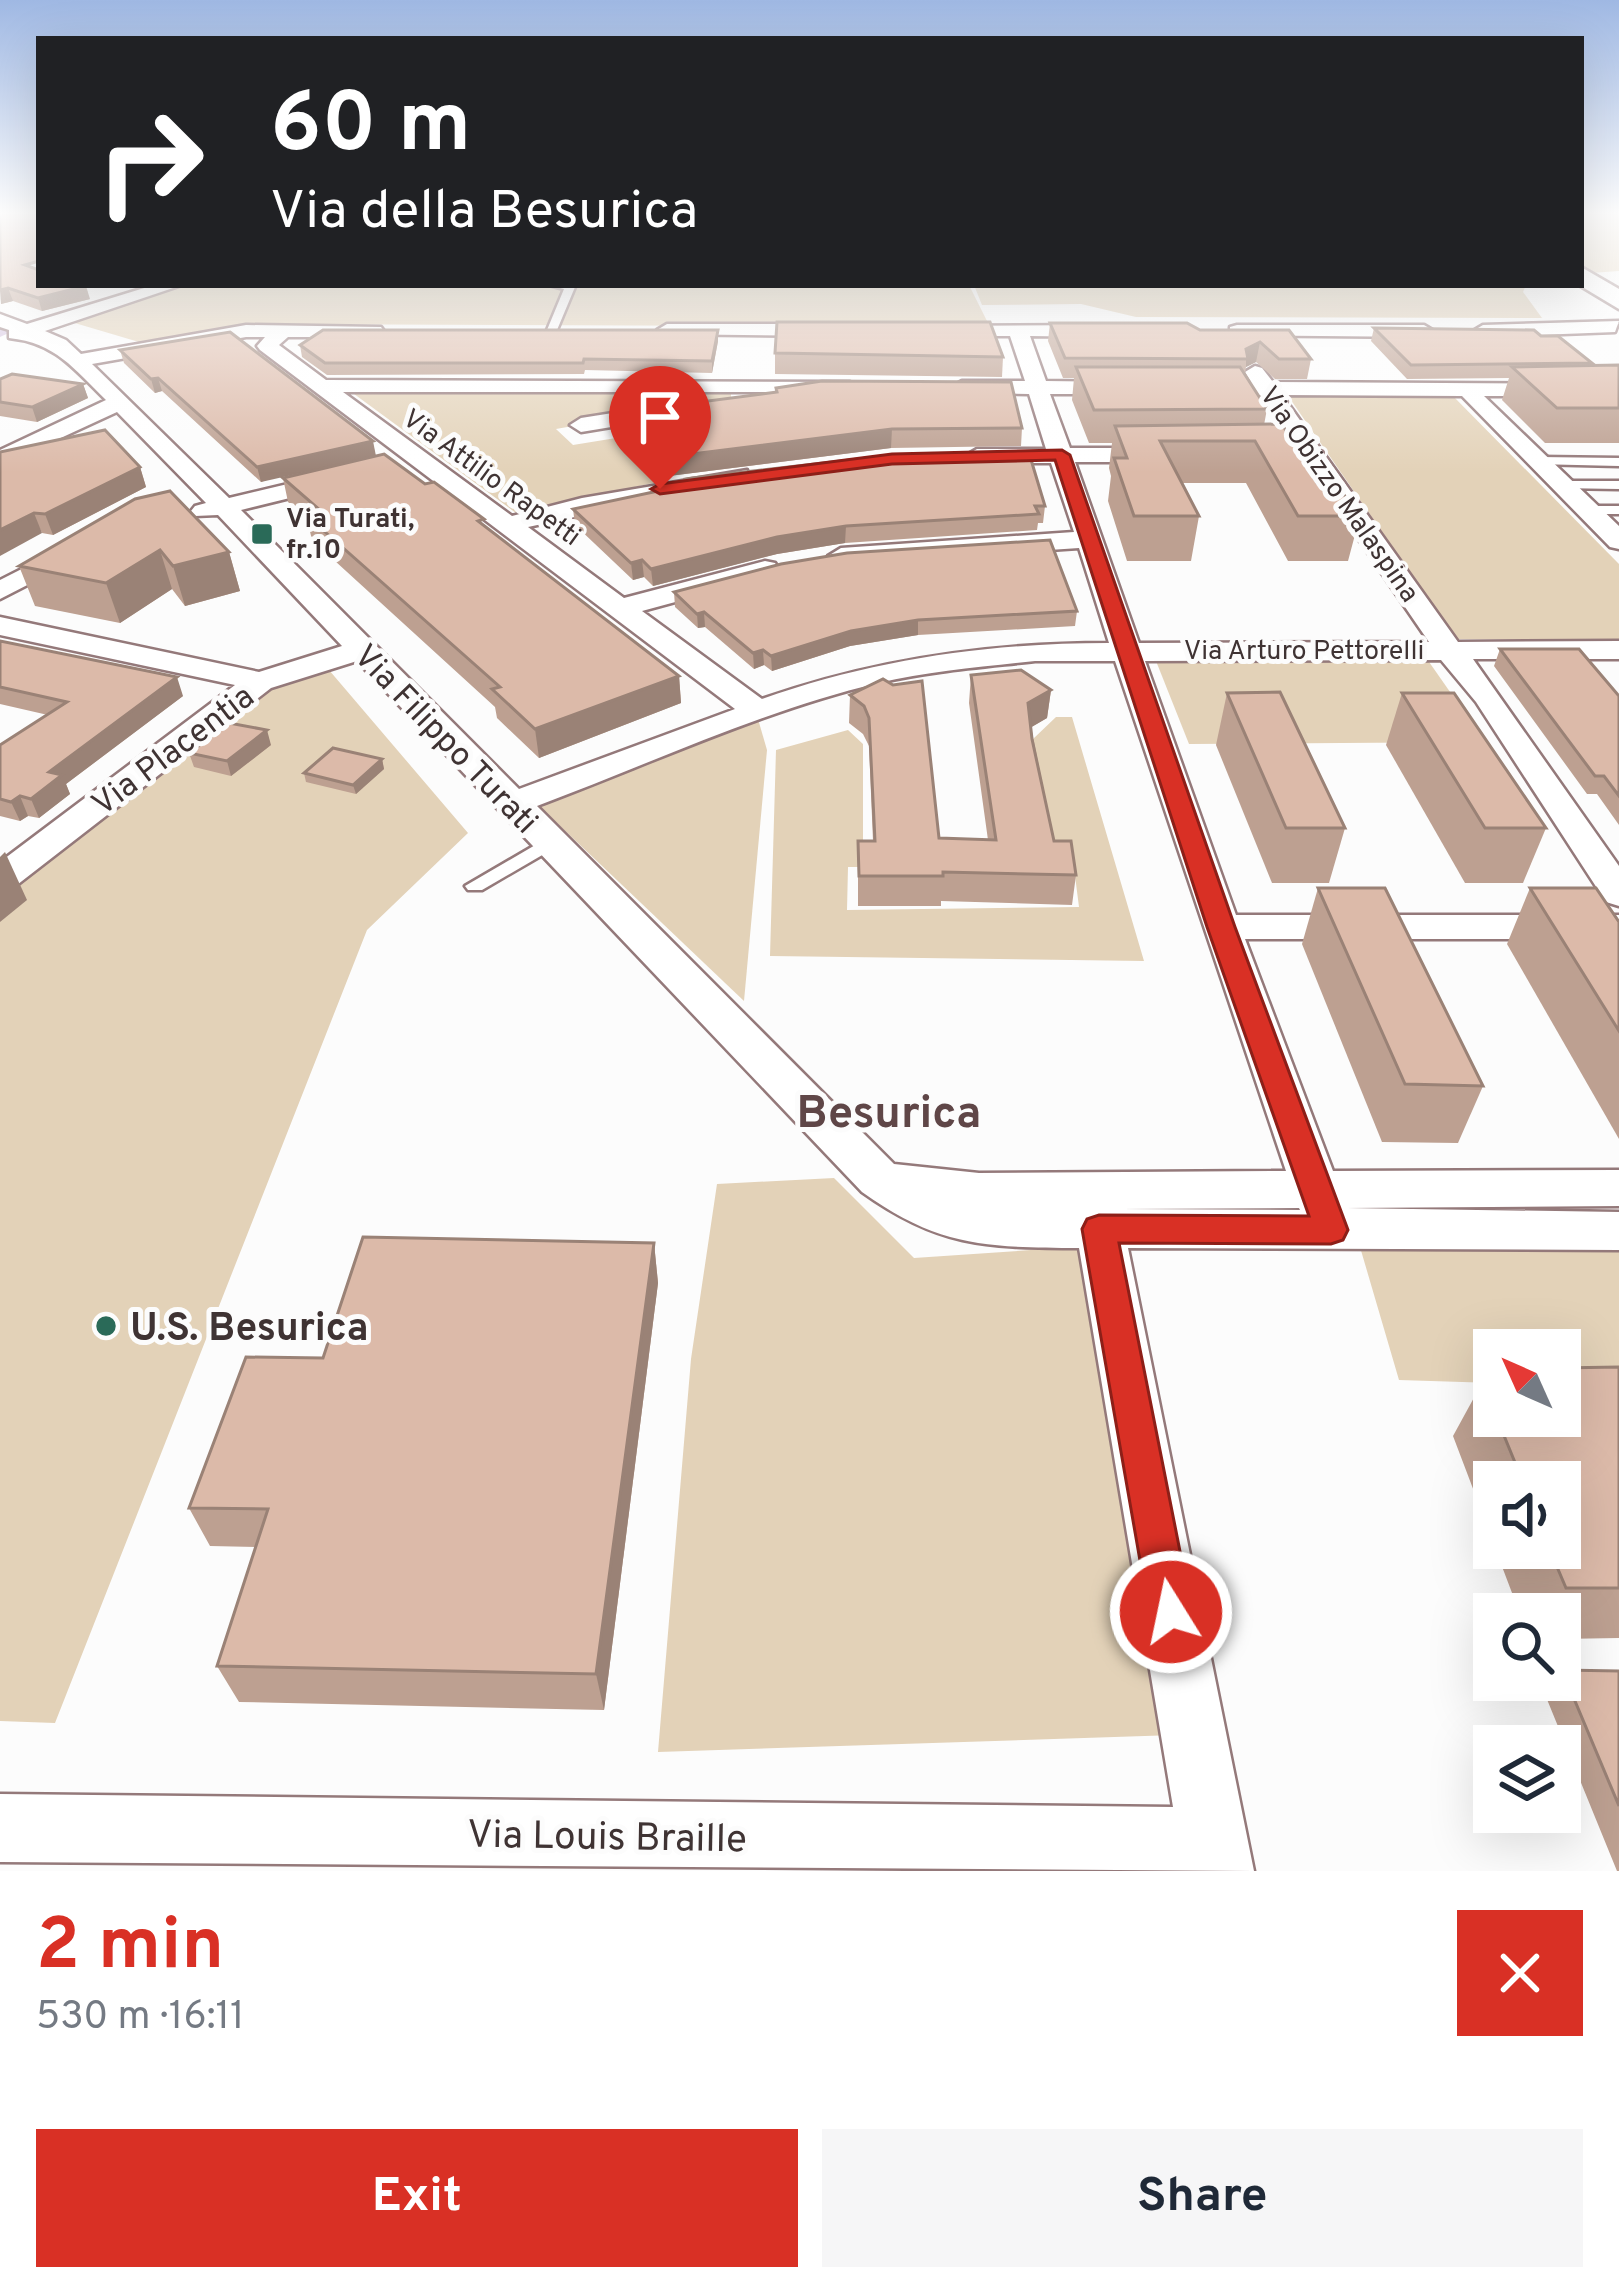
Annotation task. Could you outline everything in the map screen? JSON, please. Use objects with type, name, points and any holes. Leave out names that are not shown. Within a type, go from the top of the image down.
[{"type":"street","points":[[0,340],[128,299]]},
{"type":"street","name":"Via Obizzo Malaspina","points":[[1618,318],[1569,331],[1225,331],[1487,697],[1619,894]]},
{"type":"street","name":"Via Filippo Turati","points":[[0,320],[59,344],[120,402],[126,432],[224,507],[879,1179],[949,1222],[988,1228],[1095,1209],[1322,1209]]},
{"type":"street","points":[[529,330],[574,330]]},
{"type":"street","points":[[581,425],[860,386],[639,330]]},
{"type":"street","points":[[320,386],[746,358],[855,330]]},
{"type":"street","points":[[925,330],[1133,331]]},
{"type":"street","points":[[77,361],[246,331],[395,331]]},
{"type":"street","name":"Via Attilio Rapetti","points":[[283,331],[267,346],[320,386],[405,463],[507,525],[758,711]]},
{"type":"street","points":[[1018,331],[1322,1209]]},
{"type":"street","points":[[943,387],[1142,388]]},
{"type":"street","points":[[1184,388],[1619,390]]},
{"type":"street","points":[[1472,396],[1619,541]]},
{"type":"street","points":[[0,460],[120,402]]},
{"type":"street","points":[[0,460],[126,432]]},
{"type":"street","points":[[954,456],[1314,454]]},
{"type":"street","points":[[507,525],[653,490],[757,473]]},
{"type":"street","points":[[184,516],[352,476]]},
{"type":"street","points":[[620,608],[812,561],[925,547],[1090,539]]},
{"type":"street","points":[[0,591],[84,545]]},
{"type":"street","points":[[0,626],[260,681]]},
{"type":"street","name":"Via Placentia","points":[[8,865],[260,681],[362,650]]},
{"type":"street","name":"Via Arturo Pettorelli","points":[[510,804],[758,711],[870,676],[940,662],[1035,652],[1619,650]]},
{"type":"street","points":[[1221,927],[1619,927]]},
{"type":"street","points":[[1322,1209],[1619,1188]]},
{"type":"street","points":[[1095,1209],[1216,1857]]},
{"type":"street","points":[[1322,1209],[1619,1231]]},
{"type":"street","name":"Via Louis Braille","points":[[0,1828],[1216,1857]]},
{"type":"lane","points":[[552,330],[565,298]]},
{"type":"lane","points":[[1539,461],[1619,461]]},
{"type":"lane","points":[[1563,485],[1619,484]]},
{"type":"lane","points":[[1588,510],[1619,510]]},
{"type":"lane","points":[[475,886],[549,843]]},
{"type":"shaded area","points":[[144,298],[976,298],[990,327],[251,324],[149,345],[68,321]]},
{"type":"shaded area","points":[[979,298],[1528,298],[1542,318],[1136,317],[1081,304],[982,305]]},
{"type":"shaded area","points":[[350,391],[731,391],[731,398],[556,429],[573,445],[616,438],[662,481],[516,513]]},
{"type":"shaded area","points":[[1286,393],[1451,394],[1619,564],[1619,641],[1456,639]]},
{"type":"shaded area","points":[[1427,659],[1485,742],[1189,744],[1156,661]]},
{"type":"shaded area","name":"U.S. Besurica","points":[[329,670],[468,833],[367,930],[55,1723],[0,1721],[0,894],[281,681]]},
{"type":"shaded area","points":[[1056,717],[1072,717],[1144,961],[770,956],[776,750],[848,730],[863,744],[863,867],[848,867],[847,910],[1079,907],[1074,868],[1056,867],[1033,739]]},
{"type":"shaded area","points":[[758,719],[767,750],[744,1001],[538,805]]},
{"type":"shaded area","points":[[834,1178],[914,1258],[1090,1246],[1175,1735],[658,1752],[691,1359],[717,1184]]},
{"type":"shaded area","points":[[1355,1230],[1619,1232],[1619,1386],[1581,1385],[1581,1329],[1473,1329],[1473,1382],[1399,1380]]},
{"type":"building","points":[[777,322],[990,322],[1003,357],[775,353]]},
{"type":"building","points":[[1050,323],[1187,323],[1200,330],[1289,330],[1311,359],[1279,359],[1260,342],[1246,349],[1248,359],[1065,358]]},
{"type":"building","points":[[1374,328],[1534,330],[1541,336],[1558,336],[1592,363],[1411,365]]},
{"type":"building","points":[[323,330],[718,330],[712,361],[325,363],[300,345]]},
{"type":"building","points":[[230,332],[373,441],[257,467],[120,350]]},
{"type":"building","points":[[1619,365],[1619,408],[1557,408],[1512,367]]},
{"type":"building","points":[[1076,367],[1240,367],[1267,409],[1094,410]]},
{"type":"building","points":[[12,374],[83,384],[32,407],[0,402],[0,379]]},
{"type":"building","points":[[822,381],[1011,382],[1022,428],[892,429],[668,457],[623,412],[777,392],[776,388]]},
{"type":"building","points":[[1282,424],[1317,483],[1335,483],[1360,516],[1298,516],[1255,441],[1160,441],[1199,516],[1134,516],[1114,458],[1127,458],[1115,426]]},
{"type":"building","points":[[105,430],[140,467],[45,514],[34,513],[0,530],[0,452]]},
{"type":"building","points":[[1029,453],[1045,506],[1035,506],[1039,514],[846,526],[777,537],[651,569],[642,560],[631,563],[573,509],[691,484],[686,479],[692,478],[893,455]]},
{"type":"building","points":[[384,454],[425,484],[434,482],[484,519],[478,521],[679,676],[535,729],[492,689],[500,687],[306,515],[321,511],[283,478]]},
{"type":"building","points":[[170,491],[229,552],[173,566],[160,550],[106,583],[19,566],[135,499]]},
{"type":"building","points":[[1050,540],[1077,611],[918,620],[851,631],[771,656],[763,650],[753,653],[674,592],[781,564],[847,553]]},
{"type":"building","points":[[0,641],[177,677],[49,772],[62,775],[31,799],[20,796],[11,802],[0,799],[0,745],[67,702],[0,687]]},
{"type":"building","points":[[1500,649],[1579,649],[1619,696],[1619,796],[1604,776],[1595,776]]},
{"type":"building","points":[[1021,670],[1051,690],[1028,703],[1032,739],[1054,841],[1071,841],[1076,875],[943,872],[943,876],[859,876],[858,841],[875,841],[869,718],[864,706],[850,695],[883,679],[893,685],[922,681],[939,838],[996,840],[971,675]]},
{"type":"building","points":[[1280,692],[1345,828],[1286,828],[1227,693]]},
{"type":"building","points":[[1402,693],[1454,693],[1546,828],[1485,828]]},
{"type":"building","points":[[229,723],[267,730],[227,761],[189,753]]},
{"type":"building","points":[[333,748],[382,759],[353,785],[304,773]]},
{"type":"building","points":[[1318,888],[1385,888],[1483,1086],[1405,1084]]},
{"type":"building","points":[[1530,888],[1596,888],[1619,922],[1619,1031]]},
{"type":"building","points":[[363,1237],[654,1243],[596,1674],[217,1666],[268,1509],[189,1508],[246,1357],[323,1358]]},
{"type":"building","points":[[1619,1367],[1619,1588],[1566,1588],[1558,1569],[1581,1569],[1581,1461],[1514,1461],[1505,1437],[1581,1437],[1581,1368]]},
{"type":"building","points":[[1581,1670],[1619,1671],[1619,1806],[1575,1701],[1581,1701]]},
{"type":"waterway","points":[[0,332],[6,330]]},
{"type":"place","name":"Via Turati, fr.10","points":[[262,534]]},
{"type":"place","name":"U.S. Besurica","points":[[106,1326]]},
{"type":"district","name":"Besurica","points":[[889,1111]]},
{"type":"route","points":[[660,489],[801,467],[892,459],[1062,455],[1221,927],[1331,1230],[1099,1229],[1171,1612]]}]
